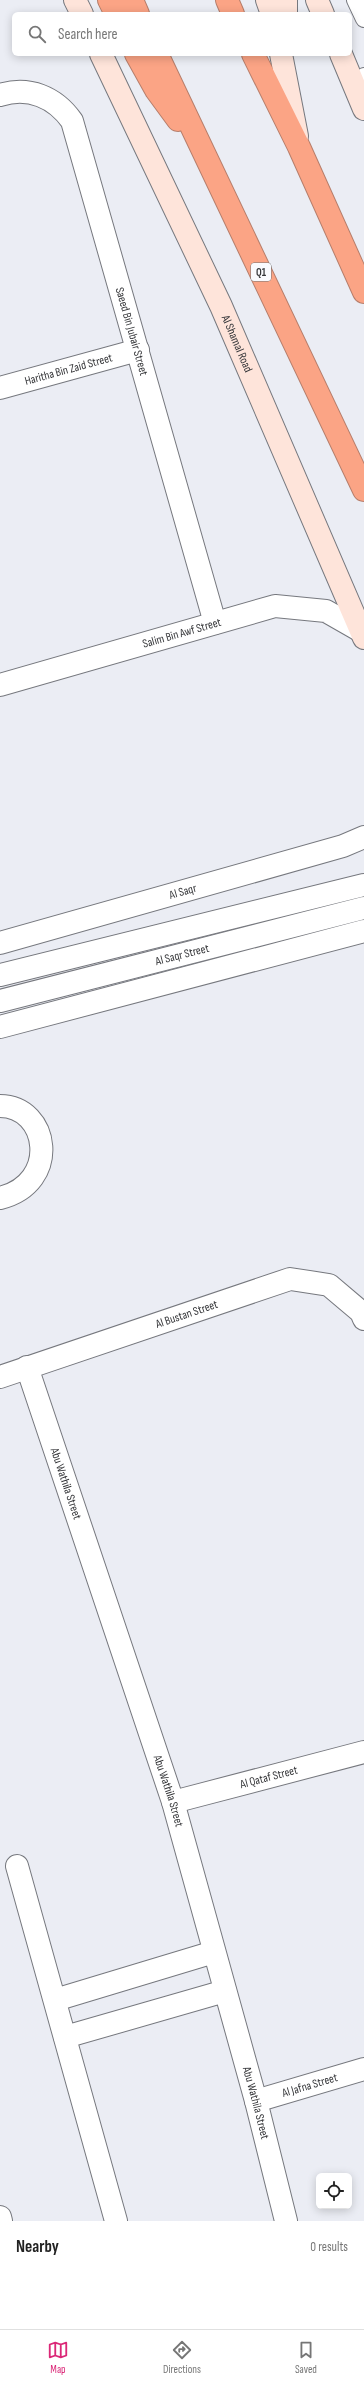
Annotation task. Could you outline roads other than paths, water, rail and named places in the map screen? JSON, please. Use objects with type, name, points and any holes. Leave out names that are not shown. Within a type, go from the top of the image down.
[{"type":"highway","points":[[109,0],[115,12]]},
{"type":"highway","points":[[132,0],[137,12]]},
{"type":"highway","points":[[226,0],[232,12]]},
{"type":"highway","points":[[137,56],[156,90],[204,153]]},
{"type":"highway","name":"Q1","points":[[158,56],[364,490]]},
{"type":"highway","points":[[254,56],[299,147],[364,292]]},
{"type":"main road","points":[[75,0],[81,12]]},
{"type":"main road","points":[[267,0],[271,12]]},
{"type":"main road","points":[[286,0],[286,12]]},
{"type":"main road","points":[[317,0],[322,12]]},
{"type":"main road","name":"Al Shamal Road","points":[[102,56],[221,306],[362,635]]},
{"type":"main road","points":[[281,56],[299,147]]},
{"type":"main road","points":[[342,56],[362,93]]},
{"type":"street","name":"Saeed Bin Jubair Street","points":[[0,95],[9,92],[28,92],[46,96],[62,107],[72,121],[215,622]]},
{"type":"street","name":"Haritha Bin Zaid Street","points":[[0,388],[138,350]]},
{"type":"street","name":"Salim Bin Awf Street","points":[[0,685],[275,606],[326,611],[362,635]]},
{"type":"street","name":"Al Saqr","points":[[0,943],[343,846],[364,837]]},
{"type":"street","name":"Al Saqr Street","points":[[0,975],[364,885]]},
{"type":"street","name":"Al Saqr Street","points":[[0,1001],[364,908]]},
{"type":"street","points":[[0,1027],[364,931]]},
{"type":"street","points":[[0,1106],[21,1113],[35,1125],[42,1142],[42,1161],[35,1177],[22,1190],[0,1198]]},
{"type":"street","name":"Al Bustan Street","points":[[0,1377],[290,1279],[329,1285],[360,1312],[364,1319]]},
{"type":"street","name":"Abu Wathila Street","points":[[27,1367],[173,1802],[256,2101],[286,2221]]},
{"type":"street","name":"Al Qataf Street","points":[[173,1802],[364,1752]]},
{"type":"street","points":[[17,1866],[116,2221]]},
{"type":"street","points":[[55,2000],[214,1952]]},
{"type":"street","points":[[65,2037],[225,1991]]},
{"type":"street","name":"Al Jafna Street","points":[[256,2101],[364,2069]]},
{"type":"street","points":[[0,2217],[1,2221]]},
{"type":"lane","points":[[356,0],[364,18]]}]
